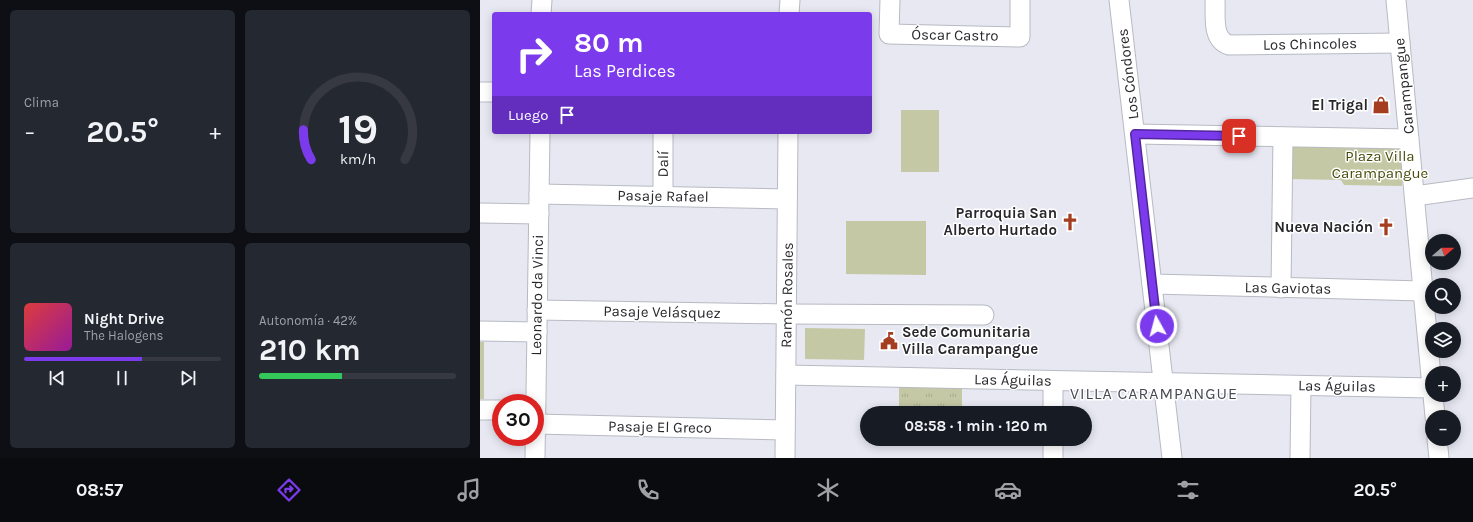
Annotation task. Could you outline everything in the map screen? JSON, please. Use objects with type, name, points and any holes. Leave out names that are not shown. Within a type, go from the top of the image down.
[{"type":"street","points":[[541,12],[542,0]]},
{"type":"street","points":[[789,12],[790,0]]},
{"type":"street","name":"Óscar Castro","points":[[890,0],[889,34],[1020,37],[1020,0]]},
{"type":"street","name":"Los Cóndores","points":[[1119,0],[1172,458]]},
{"type":"street","name":"Los Chincoles","points":[[1215,0],[1217,35],[1228,45],[1400,43]]},
{"type":"street","name":"Carampangue","points":[[1396,0],[1430,366]]},
{"type":"street","points":[[480,92],[492,92]]},
{"type":"street","name":"Leonardo da Vinci","points":[[536,394],[540,134]]},
{"type":"street","name":"Dalí","points":[[663,196],[664,134]]},
{"type":"street","name":"Ramón Rosales","points":[[785,458],[788,134]]},
{"type":"street","points":[[1135,134],[1409,139]]},
{"type":"street","points":[[1281,288],[1283,137]]},
{"type":"street","points":[[1415,196],[1473,188]]},
{"type":"street","name":"Pasaje Rafael","points":[[539,194],[788,199]]},
{"type":"street","points":[[480,213],[538,214]]},
{"type":"street","name":"Las Gaviotas","points":[[1152,284],[1423,291]]},
{"type":"street","name":"Pasaje Velásquez","points":[[537,310],[984,316]]},
{"type":"street","points":[[480,331],[537,332]]},
{"type":"street","name":"Las Águilas","points":[[786,375],[1301,386],[1425,387]]},
{"type":"street","points":[[1053,381],[1053,406]]},
{"type":"street","points":[[1300,458],[1301,386]]},
{"type":"street","points":[[480,410],[492,410]]},
{"type":"street","name":"Pasaje El Greco","points":[[544,417],[785,430]]},
{"type":"street","name":"Leonardo da Vinci","points":[[535,446],[535,458]]},
{"type":"street","points":[[1053,446],[1053,458]]},
{"type":"street","points":[[1438,446],[1439,458]]},
{"type":"green space","points":[[901,110],[939,110],[939,172],[901,172]]},
{"type":"green space","name":"Plaza Villa Carampangue","points":[[1288,143],[1402,144],[1402,186],[1344,185],[1341,180],[1288,179]]},
{"type":"green space","points":[[846,221],[926,221],[926,275],[846,274]]},
{"type":"green space","points":[[805,328],[865,329],[864,360],[805,359]]},
{"type":"green space","points":[[480,342],[484,342],[484,399],[480,399]]},
{"type":"green space","points":[[899,385],[962,388],[962,406],[899,406]]},
{"type":"place","name":"El Trigal","points":[[1381,105]]},
{"type":"place","name":"Parroquia San Alberto Hurtado","points":[[1070,222]]},
{"type":"place","name":"Nueva Nación","points":[[1386,227]]},
{"type":"place","name":"Sede Comunitaria Villa Carampangue","points":[[889,341]]},
{"type":"district","name":"VILLA CARAMPANGUE","points":[[1154,393]]},
{"type":"route","points":[[1157,326],[1135,134],[1239,136]]}]
